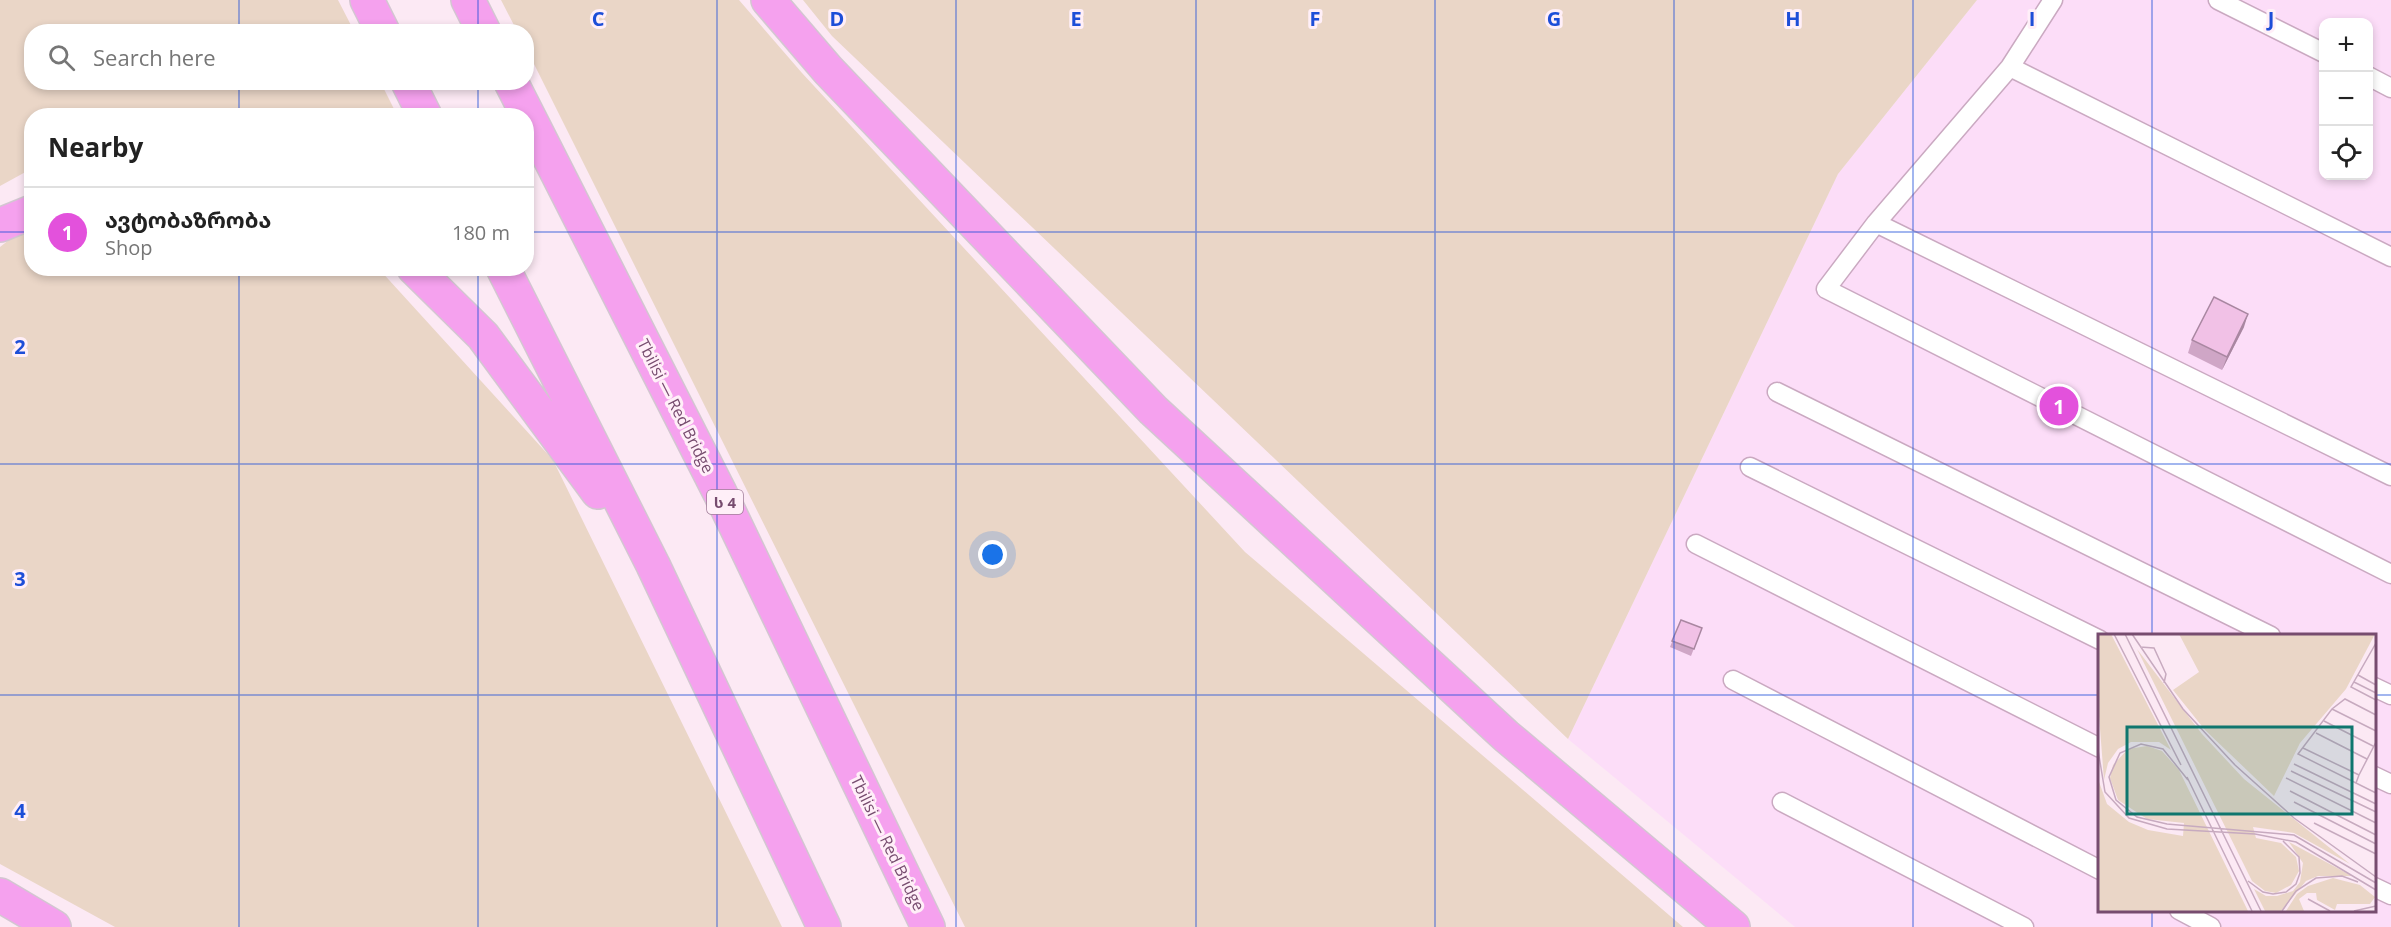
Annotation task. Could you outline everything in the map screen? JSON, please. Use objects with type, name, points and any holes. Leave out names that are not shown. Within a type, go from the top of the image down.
[{"type":"highway","points":[[367,0],[379,24]]},
{"type":"highway","points":[[468,0],[480,24]]},
{"type":"highway","points":[[768,0],[828,70],[1153,410],[1506,736],[1733,927]]},
{"type":"highway","points":[[412,90],[421,108]]},
{"type":"highway","name":"Tbilisi — Red Bridge","points":[[515,90],[524,108]]},
{"type":"highway","name":"Tbilisi — Red Bridge","points":[[534,127],[720,493],[928,927]]},
{"type":"highway","points":[[0,225],[24,215]]},
{"type":"highway","points":[[422,276],[483,336],[653,565]]},
{"type":"highway","points":[[506,276],[653,565],[824,927]]},
{"type":"highway","points":[[0,895],[54,927]]},
{"type":"lane","points":[[2053,0],[2010,67],[1876,223],[1826,289],[2391,574]]},
{"type":"lane","points":[[2218,0],[2319,50]]},
{"type":"lane","points":[[2010,67],[2391,257]]},
{"type":"lane","points":[[2373,79],[2391,88]]},
{"type":"lane","points":[[1876,223],[2391,476]]},
{"type":"lane","points":[[1777,392],[2267,634]]},
{"type":"lane","points":[[1750,467],[2098,639]]},
{"type":"lane","points":[[1696,544],[2098,747]]},
{"type":"lane","points":[[1732,680],[2098,869]]},
{"type":"lane","points":[[2376,688],[2391,696]]},
{"type":"lane","points":[[2376,777],[2391,784]]},
{"type":"lane","points":[[1782,802],[2024,927]]},
{"type":"lane","points":[[2376,888],[2391,895]]},
{"type":"lane","points":[[2183,912],[2211,927]]},
{"type":"shaded area","points":[[0,0],[338,0],[350,24],[24,24],[24,90],[384,90],[394,108],[24,108],[24,173],[0,186]]},
{"type":"shaded area","points":[[501,0],[739,0],[802,73],[1245,552],[1683,927],[965,927],[534,64],[534,24],[513,24]]},
{"type":"shaded area","points":[[803,0],[1977,0],[1838,174],[1568,739],[832,36]]},
{"type":"shaded area","points":[[1977,0],[2391,0],[2391,927],[1795,927],[1568,739],[1838,174]]},
{"type":"shaded area","points":[[24,232],[24,276],[385,276],[553,460],[782,927],[115,927],[0,864],[0,247],[14,236]]},
{"type":"building","points":[[2214,297],[2248,314],[2227,357],[2192,340]]},
{"type":"building","points":[[1681,620],[1702,628],[1694,649],[1672,641]]},
{"type":"place","name":"ავტობაზრობა","points":[[2059,406]]}]
